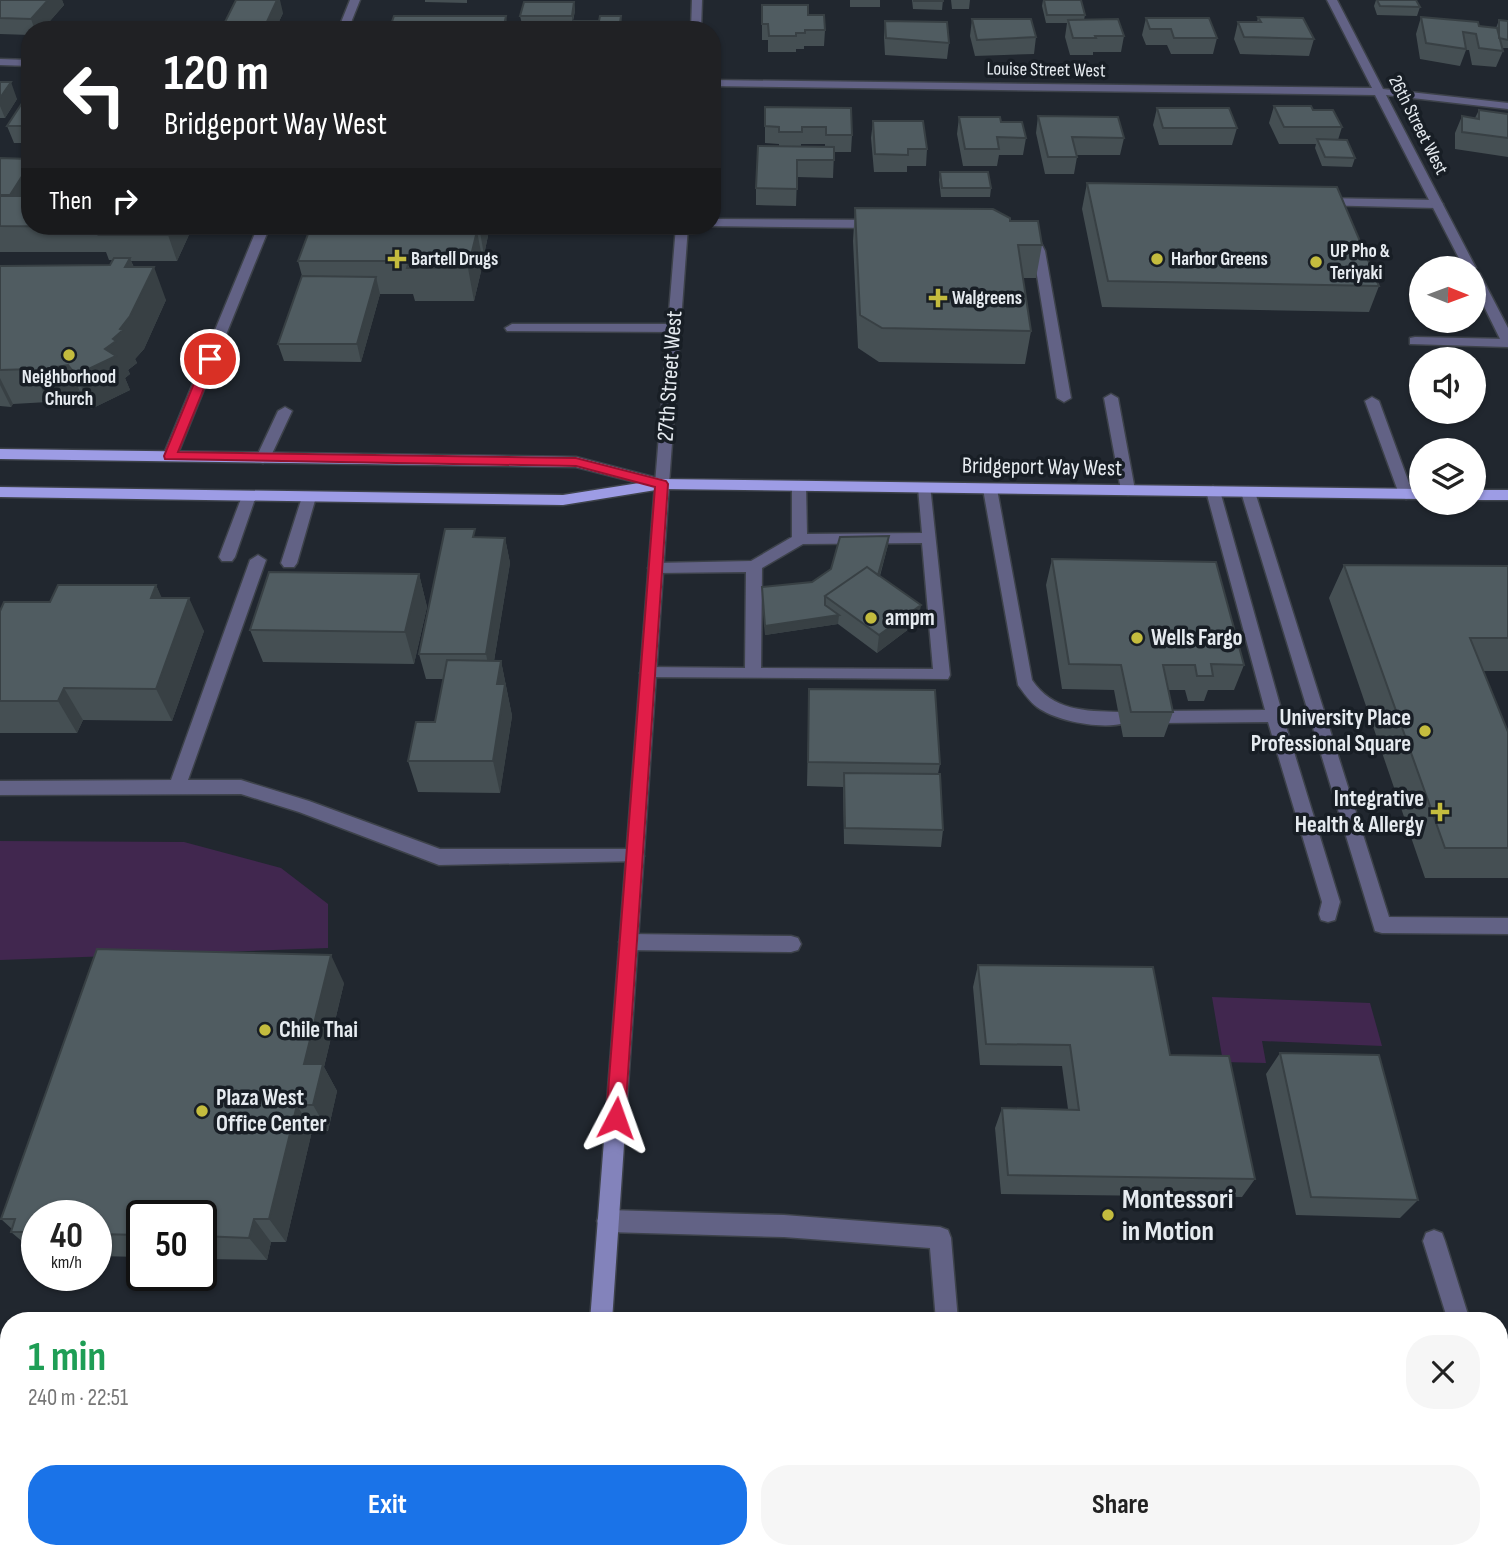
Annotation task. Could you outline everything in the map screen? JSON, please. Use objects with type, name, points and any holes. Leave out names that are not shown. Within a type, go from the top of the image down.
[{"type":"main road","name":"Bridgeport Way West","points":[[0,454],[576,462],[662,484]]},
{"type":"main road","name":"Bridgeport Way West","points":[[0,492],[563,500],[662,484],[1409,494]]},
{"type":"main road","name":"27th Street West","points":[[602,1312],[662,484]]},
{"type":"main road","points":[[1486,495],[1508,495]]},
{"type":"street","points":[[347,21],[355,0]]},
{"type":"street","points":[[696,21],[697,0]]},
{"type":"street","name":"26th Street West","points":[[1332,0],[1464,256]]},
{"type":"street","points":[[0,62],[21,63]]},
{"type":"street","name":"Louise Street West","points":[[721,83],[1380,92],[1427,94],[1508,106]]},
{"type":"street","points":[[1314,202],[1437,204]]},
{"type":"street","points":[[721,223],[894,224]]},
{"type":"street","points":[[1011,229],[1030,237],[1039,251],[1064,398]]},
{"type":"street","points":[[170,456],[260,235]]},
{"type":"street","name":"27th Street West","points":[[662,484],[681,235]]},
{"type":"street","points":[[1415,341],[1508,342],[1486,298]]},
{"type":"street","points":[[513,328],[674,328]]},
{"type":"street","points":[[1111,398],[1128,490]]},
{"type":"street","points":[[1372,401],[1409,483]]},
{"type":"street","points":[[263,457],[285,411]]},
{"type":"street","points":[[799,486],[800,539]]},
{"type":"street","points":[[648,673],[942,675],[925,488]]},
{"type":"street","points":[[990,488],[1024,681],[1033,697],[1051,709],[1077,716],[1119,718]]},
{"type":"street","points":[[1213,491],[1275,716],[1331,902],[1328,914]]},
{"type":"street","points":[[1248,492],[1382,925],[1508,926]]},
{"type":"street","points":[[227,557],[249,496]]},
{"type":"street","points":[[289,563],[309,497]]},
{"type":"street","points":[[656,568],[754,566],[800,539],[929,538]]},
{"type":"street","points":[[177,787],[258,560]]},
{"type":"street","points":[[753,673],[754,566]]},
{"type":"street","points":[[1160,717],[1275,716]]},
{"type":"street","points":[[0,788],[241,787],[303,806],[439,857],[635,856]]},
{"type":"street","points":[[629,942],[791,944]]},
{"type":"street","points":[[608,1221],[784,1226],[940,1238],[946,1312]]},
{"type":"street","points":[[1434,1241],[1457,1312]]},
{"type":"shaded area","points":[[0,841],[184,842],[281,868],[328,904],[328,948],[0,960]]},
{"type":"shaded area","points":[[1212,997],[1370,1003],[1382,1046],[1262,1041],[1266,1063],[1223,1062]]},
{"type":"building","points":[[0,0],[48,0],[31,19],[0,18]]},
{"type":"building","points":[[236,0],[277,0],[267,21],[226,21]]},
{"type":"building","points":[[1044,0],[1081,0],[1085,15],[1047,15]]},
{"type":"building","points":[[1377,0],[1416,0],[1420,7],[1380,6]]},
{"type":"building","points":[[524,2],[574,2],[572,16],[520,16]]},
{"type":"building","points":[[762,5],[808,5],[808,15],[824,15],[825,30],[805,30],[805,33],[796,33],[796,36],[769,36],[768,24],[762,24]]},
{"type":"building","points":[[394,16],[506,16],[505,21],[392,21]]},
{"type":"building","points":[[600,16],[621,16],[620,21],[599,21]]},
{"type":"building","points":[[1258,17],[1303,18],[1314,39],[1244,37],[1238,22],[1261,22]]},
{"type":"building","points":[[1421,17],[1478,22],[1479,26],[1497,28],[1503,51],[1479,48],[1476,34],[1463,32],[1466,49],[1426,43]]},
{"type":"building","points":[[1146,18],[1209,18],[1217,38],[1174,38],[1171,29],[1150,29]]},
{"type":"building","points":[[972,19],[1031,19],[1036,37],[977,40]]},
{"type":"building","points":[[1118,19],[1124,36],[1095,36],[1096,38],[1073,38],[1068,20]]},
{"type":"building","points":[[1499,20],[1508,21],[1508,40],[1499,38]]},
{"type":"building","points":[[885,21],[947,22],[949,43],[886,38]]},
{"type":"building","points":[[0,82],[11,82],[0,98]]},
{"type":"building","points":[[21,105],[21,126],[7,126]]},
{"type":"building","points":[[1274,106],[1311,106],[1313,110],[1333,110],[1342,127],[1284,127]]},
{"type":"building","points":[[765,107],[851,108],[852,135],[826,135],[826,127],[802,127],[802,132],[779,132],[779,127],[765,126]]},
{"type":"building","points":[[1157,108],[1229,108],[1237,128],[1163,128]]},
{"type":"building","points":[[1479,110],[1508,114],[1508,138],[1462,132],[1462,116],[1479,119]]},
{"type":"building","points":[[1038,116],[1118,117],[1124,138],[1072,137],[1077,157],[1048,157]]},
{"type":"building","points":[[959,117],[1000,117],[1001,122],[1022,122],[1026,138],[997,137],[999,149],[965,149]]},
{"type":"building","points":[[873,121],[923,121],[927,149],[908,149],[908,155],[875,154]]},
{"type":"building","points":[[1317,139],[1347,140],[1355,158],[1325,157]]},
{"type":"building","points":[[758,146],[834,147],[834,160],[797,160],[797,189],[756,188]]},
{"type":"building","points":[[0,158],[21,159],[21,178],[10,195],[0,195]]},
{"type":"building","points":[[940,172],[988,172],[991,188],[942,188]]},
{"type":"building","points":[[1087,183],[1337,187],[1379,286],[1108,281]]},
{"type":"building","points":[[0,196],[21,196],[21,226],[0,226]]},
{"type":"building","name":"Walgreens","points":[[855,208],[993,209],[1010,218],[1010,221],[1038,221],[1042,245],[1018,245],[1031,331],[882,328],[860,315]]},
{"type":"building","points":[[308,235],[476,235],[468,268],[407,268],[409,261],[298,261]]},
{"type":"building","points":[[114,258],[130,258],[125,267],[154,267],[130,316],[120,329],[123,330],[113,339],[116,341],[105,349],[116,356],[76,375],[68,365],[33,371],[0,370],[0,266],[110,265]]},
{"type":"building","points":[[302,276],[376,277],[357,344],[278,344]]},
{"type":"building","points":[[445,529],[475,529],[473,537],[505,538],[486,654],[419,654]]},
{"type":"building","points":[[889,536],[878,575],[867,567],[825,596],[825,605],[839,615],[765,626],[762,587],[812,582],[831,569],[840,537]]},
{"type":"building","name":"Wells Fargo","points":[[1052,559],[1216,562],[1244,665],[1211,664],[1213,676],[1197,676],[1195,665],[1163,665],[1173,712],[1131,712],[1121,665],[1069,664]]},
{"type":"building","name":"University Place Professional Square","points":[[1344,565],[1508,566],[1508,638],[1470,638],[1508,732],[1508,848],[1445,848]]},
{"type":"building","points":[[867,567],[921,605],[879,635],[825,596]]},
{"type":"building","points":[[269,572],[419,574],[405,632],[250,630]]},
{"type":"building","points":[[58,585],[156,585],[151,598],[189,598],[156,689],[64,688],[58,701],[0,701],[0,611],[4,602],[50,602]]},
{"type":"building","points":[[447,660],[501,661],[497,684],[505,684],[493,761],[408,761],[416,722],[435,722]]},
{"type":"building","points":[[809,689],[935,690],[940,764],[808,762]]},
{"type":"building","points":[[844,773],[940,774],[943,830],[845,828]]},
{"type":"building","name":"Plaza West Office Center","points":[[97,949],[331,955],[304,1064],[323,1064],[313,1105],[297,1105],[269,1219],[254,1219],[249,1238],[217,1237],[217,1200],[126,1200],[126,1235],[112,1234],[112,1200],[21,1200],[21,1232],[11,1232],[15,1219],[1,1219]]},
{"type":"building","points":[[978,965],[1153,967],[1170,1055],[1229,1056],[1255,1179],[1008,1175],[1002,1108],[1079,1110],[1070,1045],[986,1044]]},
{"type":"building","points":[[1280,1053],[1379,1055],[1418,1200],[1311,1197]]},
{"type":"place","name":"Bartell Drugs","points":[[397,259]]},
{"type":"place","name":"Harbor Greens","points":[[1157,259]]},
{"type":"place","name":"UP Pho & Teriyaki","points":[[1316,262]]},
{"type":"place","name":"Walgreens","points":[[938,298]]},
{"type":"place","name":"Neighborhood Church","points":[[69,355]]},
{"type":"place","name":"ampm","points":[[871,618]]},
{"type":"place","name":"Wells Fargo","points":[[1137,638]]},
{"type":"place","name":"University Place Professional Square","points":[[1425,731]]},
{"type":"place","name":"Integrative Health & Allergy","points":[[1440,812]]},
{"type":"place","name":"Chile Thai","points":[[265,1030]]},
{"type":"place","name":"Plaza West Office Center","points":[[202,1111]]},
{"type":"place","name":"Montessori in Motion","points":[[1108,1215]]},
{"type":"route","points":[[210,359],[170,456],[576,462],[662,484],[616,1118]]}]
